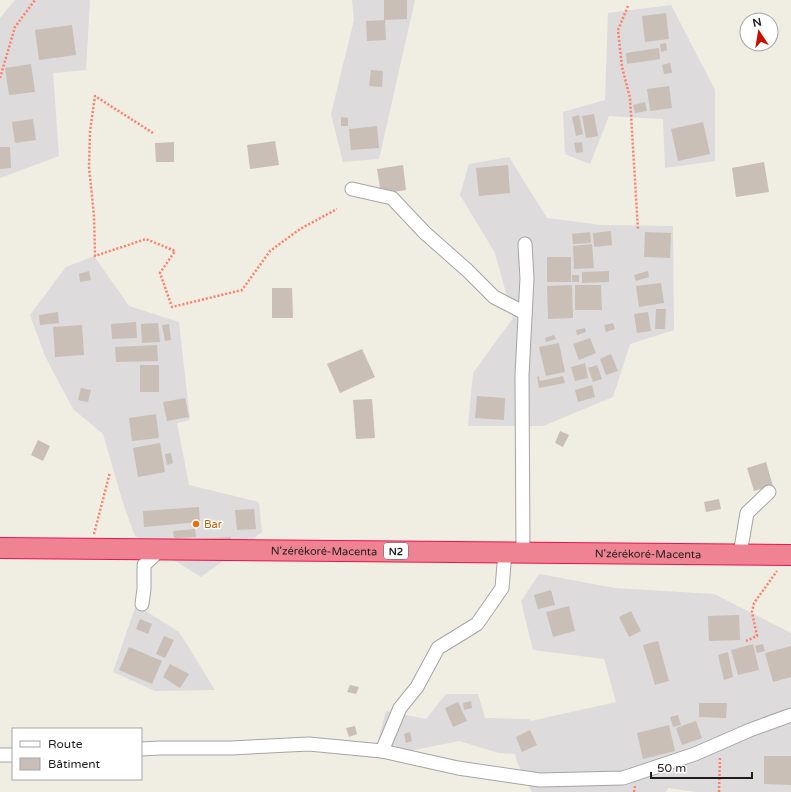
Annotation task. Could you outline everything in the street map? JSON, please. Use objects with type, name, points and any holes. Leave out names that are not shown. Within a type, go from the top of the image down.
[{"type":"highway","name":"N'zérékoré-Macenta","points":[[0,548],[162,548],[740,554],[791,557]]},
{"type":"street","points":[[352,189],[392,198],[425,233],[468,270],[494,297],[525,314]]},
{"type":"street","points":[[382,751],[400,708],[417,687],[438,648],[477,624],[502,588],[514,552],[527,278],[525,244]]},
{"type":"street","points":[[740,554],[747,513],[769,492]]},
{"type":"street","points":[[142,604],[144,589],[144,565],[162,548]]},
{"type":"street","points":[[142,749],[231,748],[309,744],[382,751],[458,768],[540,780],[623,778],[696,754],[791,715]]},
{"type":"street","points":[[0,755],[12,755]]},
{"type":"path","points":[[0,78],[15,27],[35,0]]},
{"type":"path","points":[[628,6],[618,30],[622,67],[630,98],[638,230]]},
{"type":"path","points":[[153,133],[95,96],[90,131],[89,167],[94,216],[95,256],[146,239],[175,251],[160,273],[172,307],[242,290],[270,251],[300,229],[337,210]]},
{"type":"path","points":[[91,548],[110,472]]},
{"type":"path","points":[[746,641],[757,636],[752,612],[754,603],[768,582],[791,557]]},
{"type":"path","points":[[719,792],[721,743]]},
{"type":"shaded area","points":[[15,0],[90,0],[86,70],[53,73],[59,156],[0,178],[0,18]]},
{"type":"shaded area","points":[[352,0],[415,0],[379,159],[343,162],[331,114],[354,20]]},
{"type":"shaded area","points":[[671,5],[715,90],[715,161],[665,168],[663,119],[609,116],[590,164],[565,154],[563,112],[605,100],[608,13]]},
{"type":"shaded area","points":[[509,157],[547,218],[601,225],[673,226],[674,330],[630,344],[613,397],[543,426],[468,426],[473,373],[513,318],[495,253],[460,195],[469,164]]},
{"type":"shaded area","points":[[94,256],[129,306],[179,322],[190,420],[177,423],[189,485],[259,502],[262,532],[201,577],[135,536],[124,506],[103,434],[73,409],[45,356],[30,315],[66,267]]},
{"type":"shaded area","points":[[539,574],[615,588],[714,594],[791,633],[791,792],[696,792],[668,788],[666,792],[532,792],[517,762],[515,754],[499,753],[459,741],[409,751],[378,740],[386,711],[426,719],[446,694],[478,694],[485,718],[529,719],[531,721],[616,702],[604,659],[533,650],[521,601]]},
{"type":"shaded area","points":[[136,605],[179,632],[215,690],[155,691],[113,672]]},
{"type":"building","points":[[384,0],[407,0],[407,19],[384,20]]},
{"type":"building","points":[[666,13],[669,39],[645,42],[642,16]]},
{"type":"building","points":[[385,20],[386,40],[367,41],[366,21]]},
{"type":"building","points":[[72,25],[76,55],[39,60],[35,30]]},
{"type":"building","points":[[666,43],[667,50],[661,52],[660,44]]},
{"type":"building","points":[[659,48],[660,59],[627,64],[626,53]]},
{"type":"building","points":[[670,63],[672,73],[664,74],[662,65]]},
{"type":"building","points":[[31,64],[35,92],[9,95],[5,68]]},
{"type":"building","points":[[371,70],[383,71],[382,87],[369,86]]},
{"type":"building","points":[[669,86],[672,108],[650,111],[647,89]]},
{"type":"building","points":[[645,102],[647,111],[635,113],[633,105]]},
{"type":"building","points":[[594,114],[598,136],[586,138],[582,116]]},
{"type":"building","points":[[579,115],[583,134],[576,136],[572,117]]},
{"type":"building","points":[[341,117],[348,118],[348,126],[341,126]]},
{"type":"building","points":[[33,119],[36,140],[15,143],[12,122]]},
{"type":"building","points":[[703,122],[710,154],[678,161],[671,129]]},
{"type":"building","points":[[377,126],[379,148],[351,150],[349,129]]},
{"type":"building","points":[[275,141],[279,165],[250,169],[247,145]]},
{"type":"building","points":[[174,142],[174,162],[156,162],[155,143]]},
{"type":"building","points":[[582,142],[583,152],[576,153],[574,143]]},
{"type":"building","points":[[0,147],[10,147],[11,168],[0,169]]},
{"type":"building","points":[[764,162],[769,192],[736,197],[732,168]]},
{"type":"building","points":[[403,165],[406,190],[381,194],[377,169]]},
{"type":"building","points":[[508,165],[510,193],[479,196],[476,168]]},
{"type":"building","points":[[611,231],[612,245],[594,247],[593,233]]},
{"type":"building","points":[[590,232],[591,243],[573,244],[572,234]]},
{"type":"building","points":[[645,232],[671,233],[670,258],[644,257]]},
{"type":"building","points":[[592,244],[594,268],[574,269],[573,246]]},
{"type":"building","points":[[547,257],[571,257],[571,282],[547,282]]},
{"type":"building","points":[[89,271],[91,280],[80,282],[79,274]]},
{"type":"building","points":[[609,271],[609,282],[582,283],[582,272]]},
{"type":"building","points":[[648,271],[649,277],[636,281],[634,275]]},
{"type":"building","points":[[572,275],[579,275],[579,282],[572,282]]},
{"type":"building","points":[[661,283],[664,303],[639,307],[636,286]]},
{"type":"building","points":[[572,285],[573,318],[548,319],[547,286]]},
{"type":"building","points":[[575,285],[601,285],[602,310],[575,310]]},
{"type":"building","points":[[272,288],[292,288],[293,318],[272,318]]},
{"type":"building","points":[[656,309],[666,309],[665,329],[655,329]]},
{"type":"building","points":[[58,312],[59,323],[40,325],[39,315]]},
{"type":"building","points":[[648,312],[651,331],[637,333],[634,314]]},
{"type":"building","points":[[136,322],[137,338],[112,339],[111,324]]},
{"type":"building","points":[[158,323],[160,342],[142,343],[141,324]]},
{"type":"building","points":[[613,323],[615,329],[606,332],[604,325]]},
{"type":"building","points":[[169,324],[171,340],[165,341],[162,325]]},
{"type":"building","points":[[82,325],[84,355],[55,357],[53,327]]},
{"type":"building","points":[[585,328],[586,332],[577,335],[576,330]]},
{"type":"building","points":[[554,335],[556,339],[546,342],[545,338]]},
{"type":"building","points":[[590,338],[596,353],[579,360],[573,344]]},
{"type":"building","points":[[559,343],[565,372],[546,376],[539,347]]},
{"type":"building","points":[[157,345],[158,361],[116,362],[115,347]]},
{"type":"building","points":[[362,349],[375,377],[340,393],[327,364]]},
{"type":"building","points":[[611,354],[618,371],[606,375],[600,359]]},
{"type":"building","points":[[585,363],[588,378],[575,381],[571,367]]},
{"type":"building","points":[[140,365],[159,365],[159,392],[140,392]]},
{"type":"building","points":[[597,365],[602,379],[593,382],[588,368]]},
{"type":"building","points":[[539,376],[540,381],[563,376],[565,383],[539,388],[537,377]]},
{"type":"building","points":[[592,385],[595,397],[578,402],[575,390]]},
{"type":"building","points":[[81,388],[91,390],[88,402],[78,400]]},
{"type":"building","points":[[477,396],[505,398],[504,420],[475,418]]},
{"type":"building","points":[[185,398],[189,417],[167,421],[163,402]]},
{"type":"building","points":[[372,399],[375,438],[356,439],[353,400]]},
{"type":"building","points":[[156,414],[159,438],[132,441],[129,418]]},
{"type":"building","points":[[560,431],[569,435],[563,447],[555,443]]},
{"type":"building","points":[[38,440],[50,446],[43,461],[31,455]]},
{"type":"building","points":[[160,443],[165,472],[138,477],[133,448]]},
{"type":"building","points":[[171,453],[173,463],[167,465],[165,454]]},
{"type":"building","points":[[766,462],[773,486],[754,491],[747,468]]},
{"type":"building","points":[[719,499],[721,509],[706,512],[704,502]]},
{"type":"building","points":[[199,507],[200,522],[144,527],[143,511]]},
{"type":"building","points":[[254,509],[256,529],[237,530],[235,510]]},
{"type":"building","points":[[195,529],[196,537],[174,538],[173,531]]},
{"type":"building","points":[[231,537],[231,543],[199,545],[198,539]]},
{"type":"building","points":[[551,590],[555,605],[538,609],[534,595]]},
{"type":"building","points":[[569,606],[575,631],[553,637],[546,612]]},
{"type":"building","points":[[631,611],[641,631],[629,637],[619,617]]},
{"type":"building","points":[[739,615],[740,640],[709,641],[708,616]]},
{"type":"building","points":[[140,619],[152,624],[148,634],[136,629]]},
{"type":"building","points":[[164,636],[174,640],[165,658],[156,654]]},
{"type":"building","points":[[658,641],[669,681],[655,685],[643,645]]},
{"type":"building","points":[[753,644],[759,670],[738,675],[731,650]]},
{"type":"building","points":[[763,644],[765,651],[757,653],[755,646]]},
{"type":"building","points":[[791,646],[791,677],[773,682],[765,653]]},
{"type":"building","points":[[129,647],[162,661],[152,684],[119,670]]},
{"type":"building","points":[[728,652],[733,677],[724,680],[718,655]]},
{"type":"building","points":[[170,664],[189,674],[180,688],[163,677]]},
{"type":"building","points":[[350,685],[359,687],[356,694],[347,692]]},
{"type":"building","points":[[471,701],[472,708],[464,710],[463,703]]},
{"type":"building","points":[[458,702],[467,721],[453,727],[445,708]]},
{"type":"building","points":[[699,703],[727,703],[726,718],[699,717]]},
{"type":"building","points":[[678,715],[681,725],[673,727],[670,717]]},
{"type":"building","points":[[696,721],[702,738],[682,745],[676,728]]},
{"type":"building","points":[[669,725],[675,751],[643,759],[637,733]]},
{"type":"building","points":[[355,726],[357,734],[349,737],[346,728]]},
{"type":"building","points":[[530,730],[537,745],[522,752],[516,737]]},
{"type":"building","points":[[410,732],[412,741],[406,743],[404,734]]},
{"type":"building","points":[[764,756],[791,756],[791,785],[764,784]]},
{"type":"place","name":"Bar","points":[[196,524]]}]
